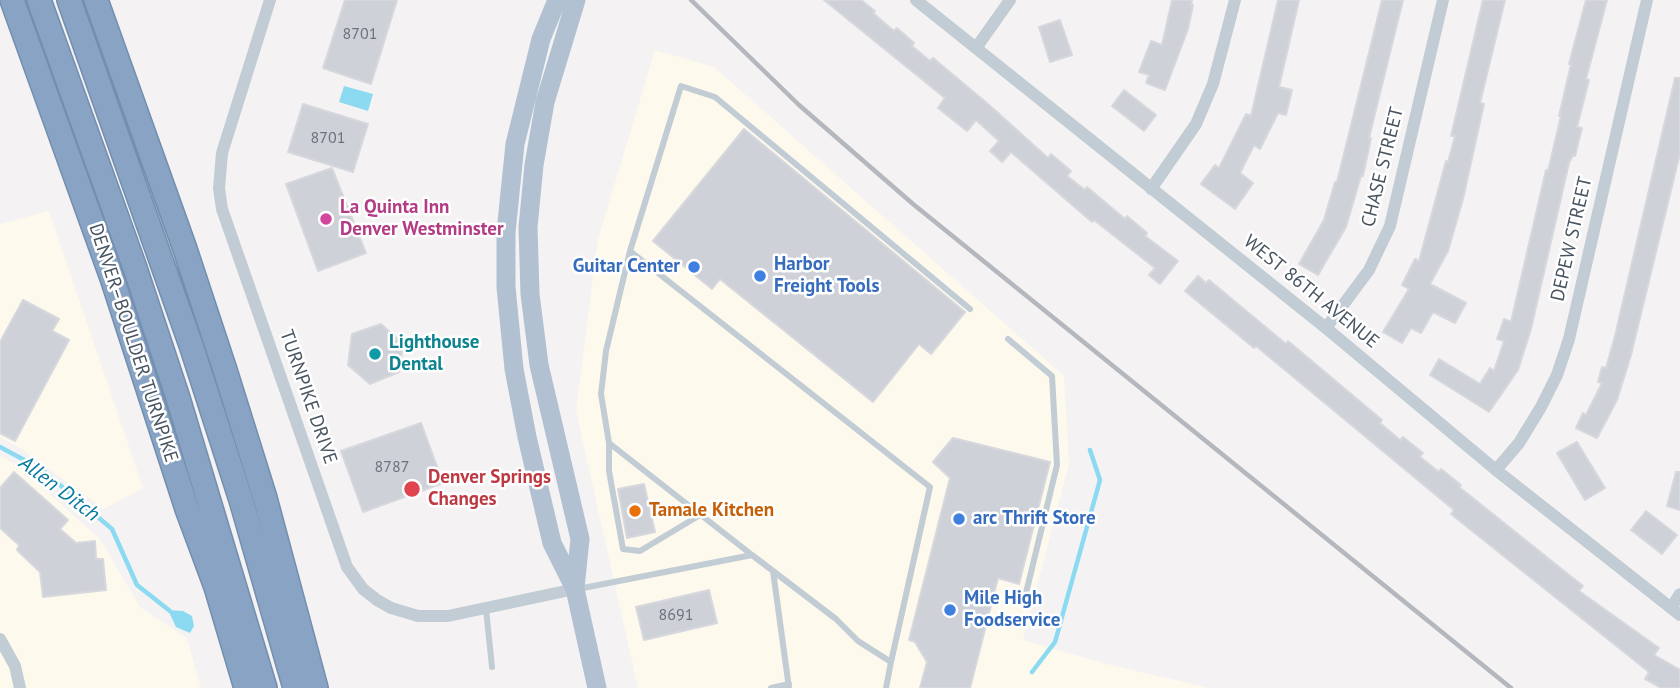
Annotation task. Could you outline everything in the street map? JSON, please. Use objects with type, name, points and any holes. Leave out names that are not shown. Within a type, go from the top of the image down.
[{"type":"highway","name":"DENVER–BOULDER TURNPIKE","points":[[12,0],[112,278],[187,509],[216,587],[246,688]]},
{"type":"highway","points":[[39,0],[131,256],[174,385],[265,688]]},
{"type":"highway","points":[[69,0],[192,348],[241,500],[295,688]]},
{"type":"highway","points":[[96,0],[186,249],[225,370],[265,498],[316,688]]},
{"type":"main road","points":[[557,0],[541,39],[515,145],[506,232],[506,287],[514,369],[527,437],[552,543],[575,589],[597,688]]},
{"type":"main road","points":[[575,589],[580,539],[539,365],[530,295],[528,227],[534,166],[545,103],[576,0]]},
{"type":"street","name":"TURNPIKE DRIVE","points":[[270,0],[222,153],[219,188],[222,209],[347,567],[363,589],[391,608],[404,613],[433,617],[486,609],[575,589]]},
{"type":"street","name":"WEST 86TH AVENUE","points":[[916,0],[1326,328],[1496,470],[1675,611]]},
{"type":"street","points":[[976,48],[1010,0]]},
{"type":"street","points":[[1151,189],[1196,124],[1216,74],[1235,0]]},
{"type":"street","name":"CHASE STREET","points":[[1326,328],[1370,270],[1390,226],[1443,0]]},
{"type":"street","name":"DEPEW STREET","points":[[1496,470],[1519,443],[1541,408],[1557,375],[1569,339],[1647,0]]},
{"type":"street","points":[[1675,611],[1680,594]]},
{"type":"street","points":[[0,639],[15,666],[20,688]]},
{"type":"lane","points":[[700,515],[640,551],[623,548],[609,471],[609,443],[601,394],[606,351],[630,251],[681,86],[715,97],[970,309]]},
{"type":"lane","points":[[630,251],[930,487],[886,688]]},
{"type":"lane","points":[[1008,340],[1052,376],[1057,466],[1026,593]]},
{"type":"lane","points":[[609,443],[835,620],[858,641],[891,662]]},
{"type":"lane","points":[[575,589],[752,555]]},
{"type":"lane","points":[[771,688],[789,686],[773,571]]},
{"type":"lane","points":[[486,609],[492,667]]},
{"type":"shaded area","points":[[655,50],[714,67],[1064,376],[1069,464],[1023,640],[1107,664],[1209,688],[638,688],[576,411],[598,239]]},
{"type":"shaded area","points":[[49,211],[143,488],[104,509],[20,448],[0,437],[0,224]]},
{"type":"shaded area","points":[[0,456],[17,465],[100,539],[140,607],[187,638],[201,688],[0,688]]},
{"type":"water","points":[[344,86],[373,94],[368,111],[339,102]]},
{"type":"water","points":[[168,610],[183,611],[192,616],[194,626],[190,633],[176,627]]},
{"type":"building","points":[[345,0],[397,0],[371,84],[323,68]]},
{"type":"building","points":[[824,0],[861,0],[894,31],[897,28],[914,43],[912,46],[930,61],[933,58],[988,104],[1048,158],[1051,154],[1071,171],[1067,176],[1085,190],[1087,187],[1125,219],[1127,216],[1147,233],[1145,236],[1178,261],[1160,284],[1149,275],[1155,268],[1094,220],[1092,222],[1011,152],[1002,162],[990,151],[999,141],[976,120],[967,131],[938,108],[945,98]]},
{"type":"building","points":[[1172,0],[1192,0],[1193,5],[1188,29],[1165,90],[1146,83],[1149,75],[1139,72],[1151,41],[1162,45]]},
{"type":"building","points":[[1278,0],[1299,0],[1279,87],[1292,90],[1286,115],[1278,113],[1260,149],[1254,145],[1240,173],[1253,183],[1235,209],[1201,184],[1215,165],[1219,168],[1246,114],[1251,116]]},
{"type":"building","points":[[1382,0],[1403,0],[1369,138],[1363,176],[1346,227],[1318,275],[1299,264],[1324,220],[1337,182]]},
{"type":"building","points":[[1483,0],[1505,0],[1480,103],[1484,104],[1463,199],[1448,251],[1430,284],[1466,303],[1455,323],[1433,312],[1421,333],[1411,328],[1402,343],[1383,332],[1409,289],[1402,285],[1415,259],[1419,261],[1455,136],[1451,136]]},
{"type":"building","points":[[1586,0],[1607,0],[1586,79],[1589,80],[1577,127],[1582,128],[1575,156],[1573,155],[1569,163],[1531,329],[1518,370],[1489,412],[1430,375],[1439,359],[1480,384],[1490,368],[1494,371],[1504,341],[1497,339],[1504,319],[1511,322]]},
{"type":"building","points":[[1060,20],[1072,55],[1050,62],[1039,27]]},
{"type":"building","points":[[1675,78],[1680,78],[1680,153],[1631,355],[1617,400],[1597,438],[1576,428],[1583,413],[1586,415],[1602,383],[1598,382],[1602,367],[1606,368],[1615,336]]},
{"type":"building","points":[[1124,90],[1156,115],[1144,131],[1112,106]]},
{"type":"building","name":"La Quinta Inn Denver Westminster","points":[[303,104],[368,124],[353,172],[288,152]]},
{"type":"building","points":[[744,129],[965,312],[931,354],[919,344],[873,402],[720,279],[712,289],[653,241]]},
{"type":"building","name":"La Quinta Inn Denver Westminster","points":[[332,168],[366,253],[318,271],[286,184]]},
{"type":"building","points":[[1198,276],[1206,283],[1209,280],[1286,344],[1288,341],[1382,420],[1380,423],[1400,440],[1403,437],[1423,453],[1420,457],[1439,472],[1441,469],[1461,485],[1459,487],[1583,586],[1579,591],[1659,648],[1654,655],[1680,670],[1680,688],[1661,688],[1645,679],[1649,672],[1451,514],[1454,510],[1256,346],[1254,348],[1185,291]]},
{"type":"building","points":[[23,300],[59,319],[52,331],[69,340],[15,441],[0,433],[0,342]]},
{"type":"building","name":"Lighthouse Dental","points":[[381,324],[403,344],[399,372],[370,384],[348,365],[352,334]]},
{"type":"building","points":[[421,423],[443,483],[363,512],[341,451]]},
{"type":"building","points":[[953,438],[1050,462],[1019,584],[998,578],[970,688],[920,688],[927,662],[915,642],[909,640],[950,478],[933,462]]},
{"type":"building","points":[[1577,442],[1605,488],[1585,500],[1557,453]]},
{"type":"building","points":[[14,472],[68,520],[60,529],[76,543],[95,541],[96,559],[103,559],[106,590],[43,597],[40,572],[17,550],[19,545],[0,528],[0,488]]},
{"type":"building","points":[[1676,472],[1680,472],[1680,510],[1667,506]]},
{"type":"building","name":"Tamale Kitchen","points":[[644,484],[655,532],[627,538],[618,489]]},
{"type":"building","points":[[1646,511],[1677,535],[1662,554],[1631,530]]},
{"type":"building","points":[[709,590],[717,623],[644,640],[636,607]]},
{"type":"waterway","name":"Allen Ditch","points":[[0,447],[41,469],[112,529],[137,585],[170,611]]},
{"type":"waterway","points":[[1032,672],[1055,642],[1100,480],[1090,450]]},
{"type":"railway","points":[[691,0],[799,105],[913,204],[1511,688]]},
{"type":"place","name":"La Quinta Inn Denver Westminster","points":[[326,219]]},
{"type":"place","name":"Guitar Center","points":[[694,267]]},
{"type":"place","name":"Harbor Freight Tools","points":[[760,276]]},
{"type":"place","name":"Lighthouse Dental","points":[[375,354]]},
{"type":"place","name":"Denver Springs Changes","points":[[412,489]]},
{"type":"place","name":"Tamale Kitchen","points":[[635,511]]},
{"type":"place","name":"arc Thrift Store","points":[[959,519]]},
{"type":"place","name":"Mile High Foodservice","points":[[950,610]]}]
